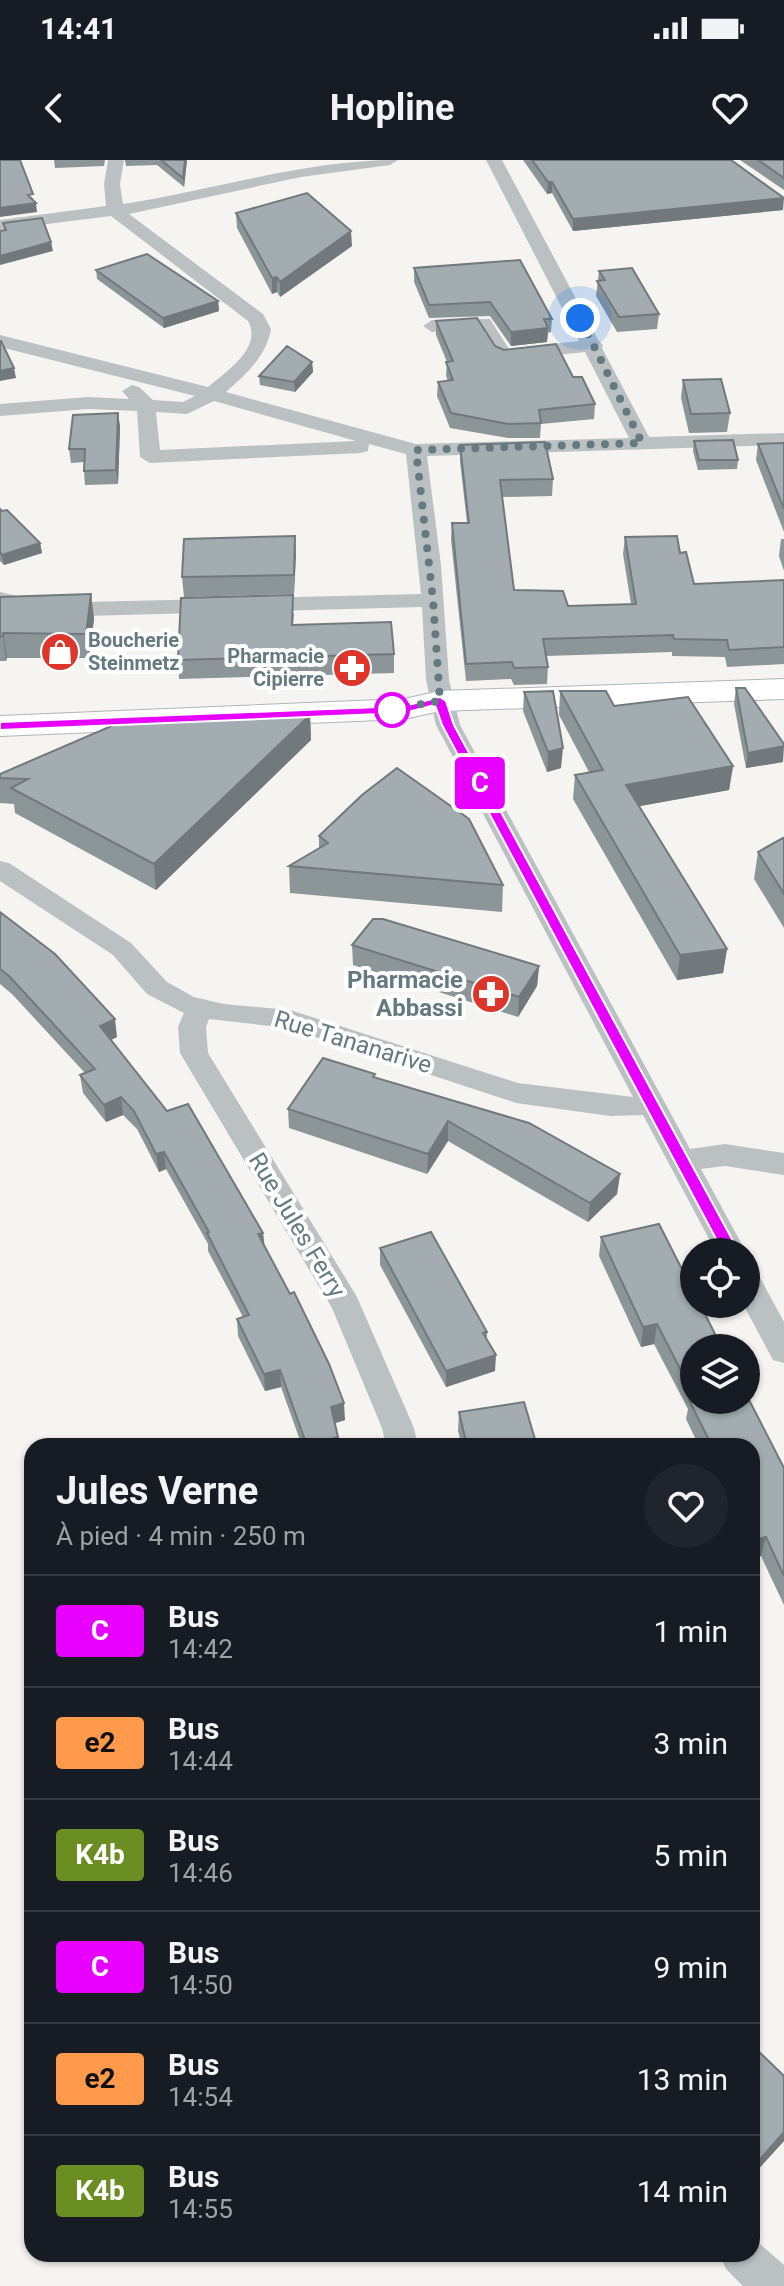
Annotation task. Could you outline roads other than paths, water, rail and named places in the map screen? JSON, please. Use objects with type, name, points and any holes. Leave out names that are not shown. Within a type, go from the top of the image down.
[{"type":"main road","points":[[0,726],[404,709],[440,701],[784,689]]},
{"type":"main road","points":[[0,711],[401,695],[440,701]]},
{"type":"street","points":[[116,160],[112,184],[115,211],[248,310],[262,329],[259,345],[246,364],[212,394],[187,408]]},
{"type":"street","points":[[0,225],[115,211],[301,172],[390,160]]},
{"type":"street","points":[[494,160],[594,345],[642,443]]},
{"type":"street","points":[[432,326],[483,323],[504,355],[594,345]]},
{"type":"street","points":[[0,341],[212,394],[405,448]]},
{"type":"street","points":[[108,369],[146,404],[150,457],[784,439]]},
{"type":"street","points":[[0,410],[88,403],[146,404],[323,427]]},
{"type":"street","points":[[405,448],[433,600],[440,701],[448,725],[724,1238]]},
{"type":"street","points":[[0,599],[29,606],[84,609],[433,600]]},
{"type":"street","name":"Rue Tananarive","points":[[0,869],[122,949],[157,988],[199,1009],[290,1019],[516,1093],[610,1106],[632,1107],[652,1103]]},
{"type":"street","name":"Rue Jules Ferry","points":[[199,1009],[192,1027],[194,1053],[346,1305],[400,1438]]},
{"type":"street","points":[[683,1161],[725,1155],[784,1164]]},
{"type":"street","points":[[760,1306],[784,1351]]},
{"type":"street","points":[[749,2262],[774,2286]]},
{"type":"place","name":"Boucherie Steinmetz","points":[[60,652]]},
{"type":"place","name":"Pharmacie Cipierre","points":[[352,668]]},
{"type":"place","name":"Pharmacie Abbassi","points":[[491,994]]}]
